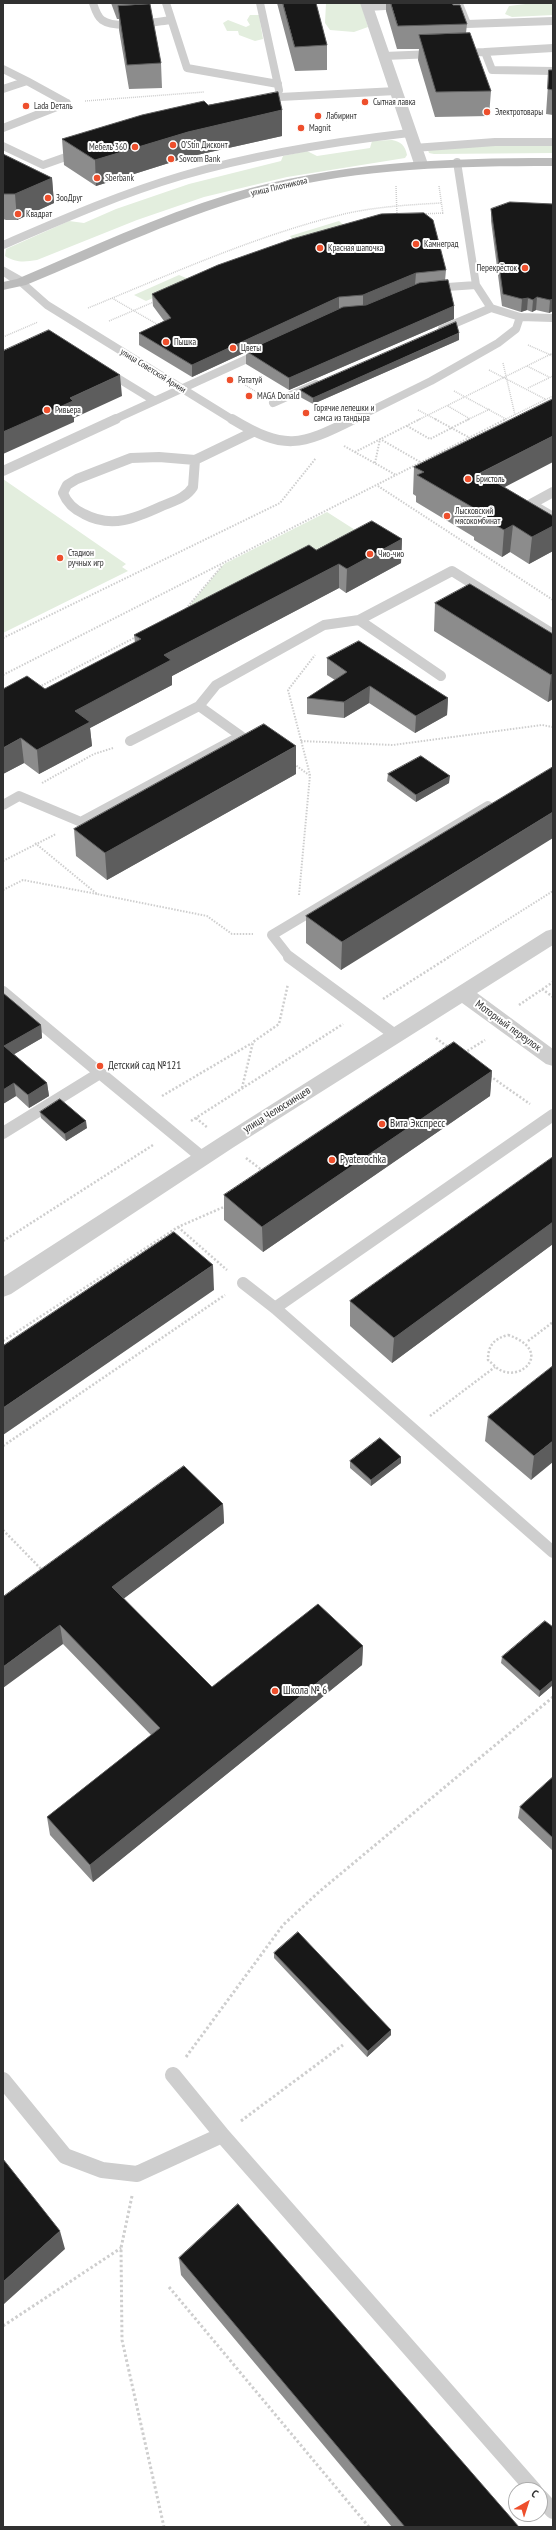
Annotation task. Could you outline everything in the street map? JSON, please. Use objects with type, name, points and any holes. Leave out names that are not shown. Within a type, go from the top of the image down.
[{"type":"main road","name":"улица Плотникова","points":[[21,282],[153,227],[233,198],[267,188],[330,176],[421,164],[457,162],[553,162]]},
{"type":"main road","points":[[3,286],[21,282]]},
{"type":"main road","points":[[3,300],[21,282]]},
{"type":"street","points":[[367,5],[414,148],[421,164]]},
{"type":"street","name":"улица Советской Армии","points":[[3,270],[21,282]]},
{"type":"street","name":"улица Челюскинцев","points":[[3,1288],[202,1158],[553,936]]},
{"type":"street","name":"Моторный переулок","points":[[463,993],[553,1059]]},
{"type":"lane","points":[[93,3],[98,15],[106,22],[122,23],[172,20]]},
{"type":"lane","points":[[166,3],[187,68],[278,84]]},
{"type":"lane","points":[[260,3],[280,97]]},
{"type":"lane","points":[[434,4],[458,4],[467,24],[553,21]]},
{"type":"lane","points":[[367,5],[406,5]]},
{"type":"lane","points":[[456,53],[553,48]]},
{"type":"lane","points":[[485,52],[492,70],[553,71]]},
{"type":"lane","points":[[384,56],[441,54]]},
{"type":"lane","points":[[3,69],[67,103]]},
{"type":"lane","points":[[3,89],[26,81]]},
{"type":"lane","points":[[256,109],[280,97],[396,91]]},
{"type":"lane","points":[[3,128],[67,103]]},
{"type":"lane","points":[[3,245],[88,209],[206,169],[315,147],[409,133]]},
{"type":"lane","points":[[414,148],[487,142],[553,142]]},
{"type":"lane","points":[[3,146],[43,165],[85,151]]},
{"type":"lane","points":[[457,162],[476,285],[491,308],[520,317],[553,318]]},
{"type":"lane","name":"улица Советской Армии","points":[[21,282],[52,308],[181,389],[253,432],[281,442],[294,443],[320,436],[468,361],[516,329],[520,317]]},
{"type":"lane","points":[[425,289],[476,285]]},
{"type":"lane","points":[[433,333],[491,308]]},
{"type":"lane","points":[[3,471],[266,350]]},
{"type":"lane","points":[[101,367],[155,401]]},
{"type":"lane","points":[[273,403],[324,381]]},
{"type":"lane","points":[[195,460],[194,483],[186,496],[146,514],[117,523],[103,524],[90,519],[65,500],[63,493],[67,485],[77,479],[132,458],[159,457],[195,460],[253,432]]},
{"type":"lane","points":[[553,492],[531,504],[553,517]]},
{"type":"lane","points":[[130,741],[199,706],[216,685],[324,625],[359,620],[452,571],[553,634]]},
{"type":"lane","points":[[359,620],[441,676]]},
{"type":"lane","points":[[3,805],[19,796],[81,822],[241,736],[199,706]]},
{"type":"lane","points":[[396,1035],[293,962],[272,935],[297,918],[499,800]]},
{"type":"lane","points":[[3,992],[171,1134],[202,1158]]},
{"type":"lane","points":[[3,1133],[100,1073]]},
{"type":"lane","points":[[275,1308],[551,1117]]},
{"type":"lane","points":[[242,1283],[275,1308],[552,1549]]},
{"type":"lane","points":[[173,2076],[222,2136],[527,2482]]},
{"type":"lane","points":[[3,2080],[65,2156],[102,2170],[137,2174],[222,2136]]},
{"type":"path","points":[[67,103],[124,96],[211,92]]},
{"type":"path","points":[[343,124],[360,111]]},
{"type":"path","points":[[390,217],[397,215],[396,186],[404,185]]},
{"type":"path","points":[[86,309],[270,236],[336,216],[397,206],[441,203]]},
{"type":"path","points":[[420,214],[443,213]]},
{"type":"path","points":[[112,298],[160,327]]},
{"type":"path","points":[[106,322],[161,299]]},
{"type":"path","points":[[3,337],[41,321],[34,317]]},
{"type":"path","points":[[507,336],[553,356]]},
{"type":"path","points":[[355,452],[553,353]]},
{"type":"path","points":[[468,361],[506,377],[546,399]]},
{"type":"path","points":[[527,366],[550,378]]},
{"type":"path","points":[[528,388],[553,376]]},
{"type":"path","points":[[431,381],[466,396],[506,419]]},
{"type":"path","points":[[3,675],[378,486],[420,462],[553,396]]},
{"type":"path","points":[[394,399],[429,415],[470,438]]},
{"type":"path","points":[[447,406],[470,419]]},
{"type":"path","points":[[407,426],[430,439],[490,409]]},
{"type":"path","points":[[502,421],[508,424]]},
{"type":"path","points":[[3,638],[280,504],[316,458],[320,436],[355,452],[396,475]]},
{"type":"path","points":[[380,439],[420,462]]},
{"type":"path","points":[[375,463],[380,439]]},
{"type":"path","points":[[378,486],[553,600]]},
{"type":"path","points":[[181,614],[224,564]]},
{"type":"path","points":[[297,918],[310,775],[288,690],[323,644],[324,625]]},
{"type":"path","points":[[37,688],[140,635]]},
{"type":"path","points":[[301,741],[393,744],[542,725],[553,726]]},
{"type":"path","points":[[19,796],[94,754],[130,741]]},
{"type":"path","points":[[290,761],[310,775]]},
{"type":"path","points":[[3,861],[35,843],[81,822]]},
{"type":"path","points":[[35,843],[97,894]]},
{"type":"path","points":[[3,890],[23,880],[207,916],[232,934],[272,935]]},
{"type":"path","points":[[3,1240],[553,891]]},
{"type":"path","points":[[141,1108],[253,1042],[279,1024],[293,962]]},
{"type":"path","points":[[466,1060],[460,1055],[489,1038],[517,1007],[553,982]]},
{"type":"path","points":[[542,989],[553,997]]},
{"type":"path","points":[[414,1023],[453,1051]]},
{"type":"path","points":[[242,1089],[253,1042]]},
{"type":"path","points":[[485,1073],[551,1117]]},
{"type":"path","points":[[243,1155],[265,1173]]},
{"type":"path","points":[[3,1341],[178,1227],[218,1211],[231,1203]]},
{"type":"path","points":[[3,1446],[242,1283],[178,1227]]},
{"type":"path","points":[[528,1341],[553,1322]]},
{"type":"path","points":[[508,1335],[528,1341],[534,1348],[535,1357],[532,1365],[524,1371],[515,1373],[504,1372],[495,1367],[488,1360],[487,1351],[490,1343],[498,1338],[508,1335]]},
{"type":"path","points":[[414,1429],[495,1367]]},
{"type":"path","points":[[3,1530],[49,1577]]},
{"type":"path","points":[[173,2076],[283,1925],[320,1891],[553,1697]]},
{"type":"path","points":[[222,2136],[343,2045]]},
{"type":"path","points":[[137,2174],[121,2248],[122,2340],[164,2527]]},
{"type":"path","points":[[3,2326],[121,2248]]},
{"type":"path","points":[[169,2287],[369,2527]]},
{"type":"green space","points":[[326,3],[361,3],[368,27],[354,32],[330,30],[325,23]]},
{"type":"green space","points":[[534,3],[553,3],[553,15],[512,17],[505,14],[509,6]]},
{"type":"green space","points":[[250,15],[259,15],[263,39],[255,41],[239,35],[238,31],[227,31],[223,23],[228,20],[246,27],[250,25],[247,20]]},
{"type":"green space","points":[[392,140],[404,146],[407,155],[405,158],[287,177],[204,197],[137,220],[37,260],[13,260],[5,256],[6,249],[69,221],[84,223],[116,209],[189,184],[281,161],[283,156],[307,151],[317,156],[370,148],[372,141]]},
{"type":"green space","points":[[499,145],[553,146],[553,153],[434,154],[429,153],[428,150]]},
{"type":"green space","points":[[339,221],[348,229],[296,244],[290,236]]},
{"type":"green space","points":[[179,275],[193,281],[146,301],[134,295]]},
{"type":"green space","name":"Стадион ручных игр","points":[[3,479],[126,564],[122,567],[128,571],[3,633]]},
{"type":"green space","points":[[327,512],[363,535],[223,602],[188,607],[224,564]]},
{"type":"building","points":[[283,3],[316,3],[327,45],[295,47]]},
{"type":"building","points":[[391,3],[452,3],[453,5],[460,5],[467,24],[398,26]]},
{"type":"building","points":[[150,4],[161,63],[127,65],[118,6]]},
{"type":"building","points":[[470,33],[491,91],[436,92],[419,35]]},
{"type":"building","points":[[549,70],[553,70],[553,90],[548,89]]},
{"type":"building","points":[[278,92],[282,110],[188,132],[95,160],[62,139],[142,115],[204,101],[208,105]]},
{"type":"building","points":[[3,154],[52,178],[15,194],[3,194]]},
{"type":"building","name":"Перекрёсток","points":[[510,202],[553,204],[553,299],[550,300],[537,297],[533,300],[528,298],[522,299],[503,294],[491,209]]},
{"type":"building","points":[[424,213],[433,220],[446,270],[416,273],[363,295],[339,297],[192,365],[139,333],[171,318],[152,294],[218,265],[292,239],[381,214]]},
{"type":"building","points":[[448,280],[454,306],[289,378],[246,351],[343,307],[366,305],[419,283]]},
{"type":"building","points":[[456,322],[459,333],[313,398],[300,390]]},
{"type":"building","name":"Ривьера","points":[[49,330],[120,375],[70,398],[73,401],[3,432],[3,351]]},
{"type":"building","points":[[553,399],[553,436],[480,473],[553,516],[553,526],[532,537],[513,525],[504,530],[476,513],[479,511],[417,475],[424,472],[414,467]]},
{"type":"building","points":[[372,521],[402,539],[347,569],[339,564],[164,655],[171,660],[75,711],[90,722],[37,750],[21,738],[3,748],[3,689],[27,676],[45,689],[141,639],[134,635],[309,545],[316,550]]},
{"type":"building","points":[[470,584],[553,634],[553,673],[551,675],[435,603]]},
{"type":"building","points":[[359,641],[448,698],[416,716],[370,686],[344,702],[307,698],[347,672],[327,658]]},
{"type":"building","points":[[264,724],[296,746],[105,853],[74,829]]},
{"type":"building","points":[[421,756],[450,776],[416,795],[388,774]]},
{"type":"building","points":[[553,767],[553,812],[342,942],[306,916]]},
{"type":"building","points":[[3,993],[41,1025],[4,1046],[47,1083],[28,1095],[14,1083],[3,1090]]},
{"type":"building","points":[[454,1042],[492,1071],[262,1227],[224,1195]]},
{"type":"building","points":[[60,1099],[86,1121],[65,1134],[40,1112]]},
{"type":"building","points":[[553,1157],[553,1222],[394,1338],[350,1301]]},
{"type":"building","points":[[174,1232],[213,1265],[3,1408],[3,1346]]},
{"type":"building","points":[[553,1366],[553,1441],[534,1456],[488,1417]]},
{"type":"building","points":[[380,1438],[401,1457],[371,1480],[350,1461]]},
{"type":"building","points":[[184,1466],[223,1504],[112,1587],[212,1687],[318,1604],[363,1646],[90,1865],[47,1817],[160,1728],[60,1625],[3,1667],[3,1597]]},
{"type":"building","points":[[545,1621],[553,1627],[553,1680],[540,1691],[502,1657]]},
{"type":"building","points":[[553,1777],[553,1838],[520,1807]]},
{"type":"building","points":[[298,1932],[391,2030],[368,2051],[274,1953]]},
{"type":"building","points":[[3,2159],[60,2231],[3,2282]]},
{"type":"building","points":[[238,2204],[508,2514],[508,2522],[515,2522],[519,2527],[405,2527],[179,2258]]},
{"type":"place","name":"Сытная лавка","points":[[365,102]]},
{"type":"place","name":"Lada Dеталь","points":[[26,106]]},
{"type":"place","name":"Электротовары","points":[[487,112]]},
{"type":"place","name":"Лабиринт","points":[[318,116]]},
{"type":"place","name":"Magnit","points":[[301,128]]},
{"type":"place","name":"O'Stin Дисконт","points":[[173,145]]},
{"type":"place","name":"Мебель 360","points":[[135,147]]},
{"type":"place","name":"Sovcom Bank","points":[[171,159]]},
{"type":"place","name":"Sberbank","points":[[97,178]]},
{"type":"place","name":"ЗооДруг","points":[[48,198]]},
{"type":"place","name":"Квадрат","points":[[18,214]]},
{"type":"place","name":"Камнеград","points":[[416,244]]},
{"type":"place","name":"Красная шапочка","points":[[320,248]]},
{"type":"place","name":"Перекрёсток","points":[[525,268]]},
{"type":"place","name":"Пышка","points":[[166,342]]},
{"type":"place","name":"Цветы","points":[[233,348]]},
{"type":"place","name":"Рататуй","points":[[230,380]]},
{"type":"place","name":"MAGA Donald","points":[[249,396]]},
{"type":"place","name":"Ривьера","points":[[47,410]]},
{"type":"place","name":"Горячие лепешки и самса из тандыра","points":[[306,413]]},
{"type":"place","name":"Бристоль","points":[[468,479]]},
{"type":"place","name":"Лысковский мясокомбинат","points":[[447,516]]},
{"type":"place","name":"Чио-чио","points":[[370,554]]},
{"type":"place","name":"Стадион ручных игр","points":[[60,558]]},
{"type":"place","name":"Детский сад №121","points":[[100,1066]]},
{"type":"place","name":"Вита Экспресс","points":[[382,1124]]},
{"type":"place","name":"Pyaterochka","points":[[332,1160]]},
{"type":"place","name":"Школа № 6","points":[[275,1691]]}]
